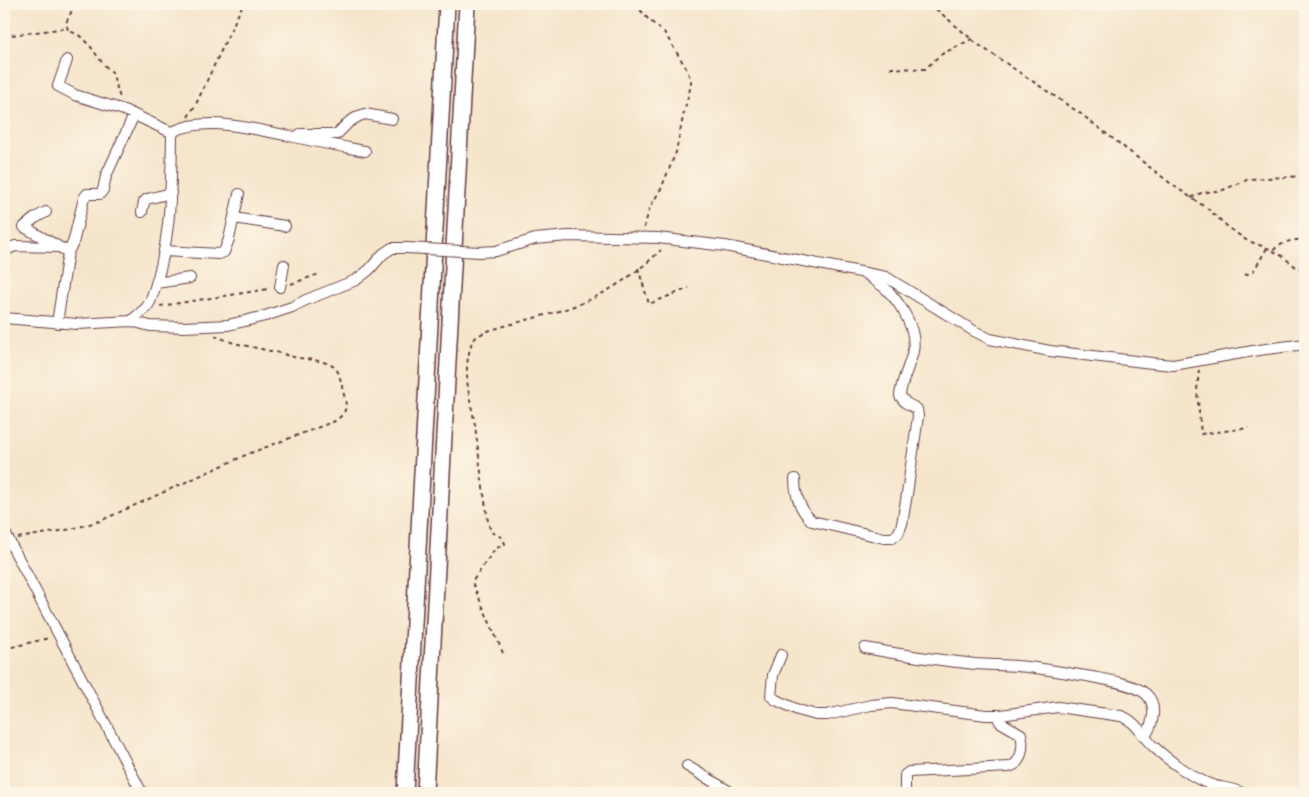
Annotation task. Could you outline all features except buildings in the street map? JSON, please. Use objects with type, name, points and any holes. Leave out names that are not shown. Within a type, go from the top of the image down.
[{"type":"highway","points":[[405,793],[447,4]]},
{"type":"highway","points":[[425,793],[467,4]]},
{"type":"street","points":[[67,60],[58,86],[84,98],[121,109],[178,130],[210,125],[237,126],[365,152]]},
{"type":"street","points":[[289,136],[337,134],[353,118],[365,114],[392,119]]},
{"type":"street","points":[[4,250],[15,246],[64,250],[73,243],[84,198],[87,194],[100,194],[103,190],[106,176],[134,115]]},
{"type":"street","points":[[131,321],[146,308],[156,283],[169,226],[178,130]]},
{"type":"street","points":[[142,212],[144,202],[147,199],[171,193]]},
{"type":"street","points":[[164,250],[220,254],[224,252],[230,240],[239,194]]},
{"type":"street","points":[[46,212],[24,227],[64,250]]},
{"type":"street","points":[[234,218],[286,226]]},
{"type":"street","points":[[4,318],[87,324],[131,321],[141,325],[163,327],[202,326],[240,322],[292,308],[306,300],[356,280],[392,248],[480,252],[496,251],[535,239],[552,236],[640,237],[672,239],[744,249],[886,277],[990,339],[1050,350],[1173,365],[1305,344]]},
{"type":"street","points":[[57,323],[64,250]]},
{"type":"street","points":[[280,287],[284,265]]},
{"type":"street","points":[[795,479],[795,492],[798,500],[812,521],[884,538],[892,538],[898,534],[902,524],[918,416],[917,409],[906,403],[900,396],[913,352],[914,340],[904,312],[894,298],[888,290],[865,272]]},
{"type":"street","points":[[156,283],[190,278]]},
{"type":"street","points":[[4,531],[142,793]]},
{"type":"street","points":[[865,648],[933,660],[1064,672],[1130,686],[1145,693],[1152,703],[1152,722],[1145,736]]},
{"type":"street","points":[[781,656],[773,675],[771,696],[798,710],[816,715],[827,715],[871,705],[892,703],[968,714],[997,715],[1053,708],[1072,708],[1128,718],[1155,748],[1203,781],[1214,786],[1242,793]]},
{"type":"street","points":[[905,793],[906,775],[909,772],[1008,767],[1016,764],[1021,754],[1021,734],[1000,722],[997,715]]},
{"type":"street","points":[[687,766],[732,793]]},
{"type":"path","points":[[74,4],[66,23],[68,30],[80,36],[112,72],[117,85],[121,109]]},
{"type":"path","points":[[178,130],[196,104],[243,4]]},
{"type":"path","points":[[635,4],[649,20],[664,32],[685,66],[691,80],[676,152],[668,176],[650,207],[640,237]]},
{"type":"path","points":[[930,4],[972,39],[1081,114],[1208,209],[1246,240],[1273,250],[1305,274]]},
{"type":"path","points":[[4,36],[68,28]]},
{"type":"path","points":[[890,68],[925,69],[940,55],[972,39]]},
{"type":"path","points":[[1191,198],[1201,193],[1223,190],[1249,179],[1305,176]]},
{"type":"path","points":[[503,653],[472,582],[495,549],[505,544],[503,538],[491,532],[488,521],[466,377],[471,345],[475,338],[488,331],[575,306],[620,283],[650,260],[672,239]]},
{"type":"path","points":[[1273,250],[1285,241],[1293,239],[1305,240]]},
{"type":"path","points":[[1245,275],[1253,272],[1267,248]]},
{"type":"path","points":[[638,268],[649,304],[689,288]]},
{"type":"path","points":[[146,308],[280,287],[302,282],[319,274]]},
{"type":"path","points":[[9,540],[30,535],[72,530],[100,521],[248,454],[335,421],[344,415],[346,400],[338,372],[334,367],[321,362],[290,358],[284,354],[234,343],[205,332],[202,326]]},
{"type":"path","points":[[1200,360],[1197,390],[1201,434],[1249,428]]},
{"type":"path","points":[[4,649],[59,636]]}]
